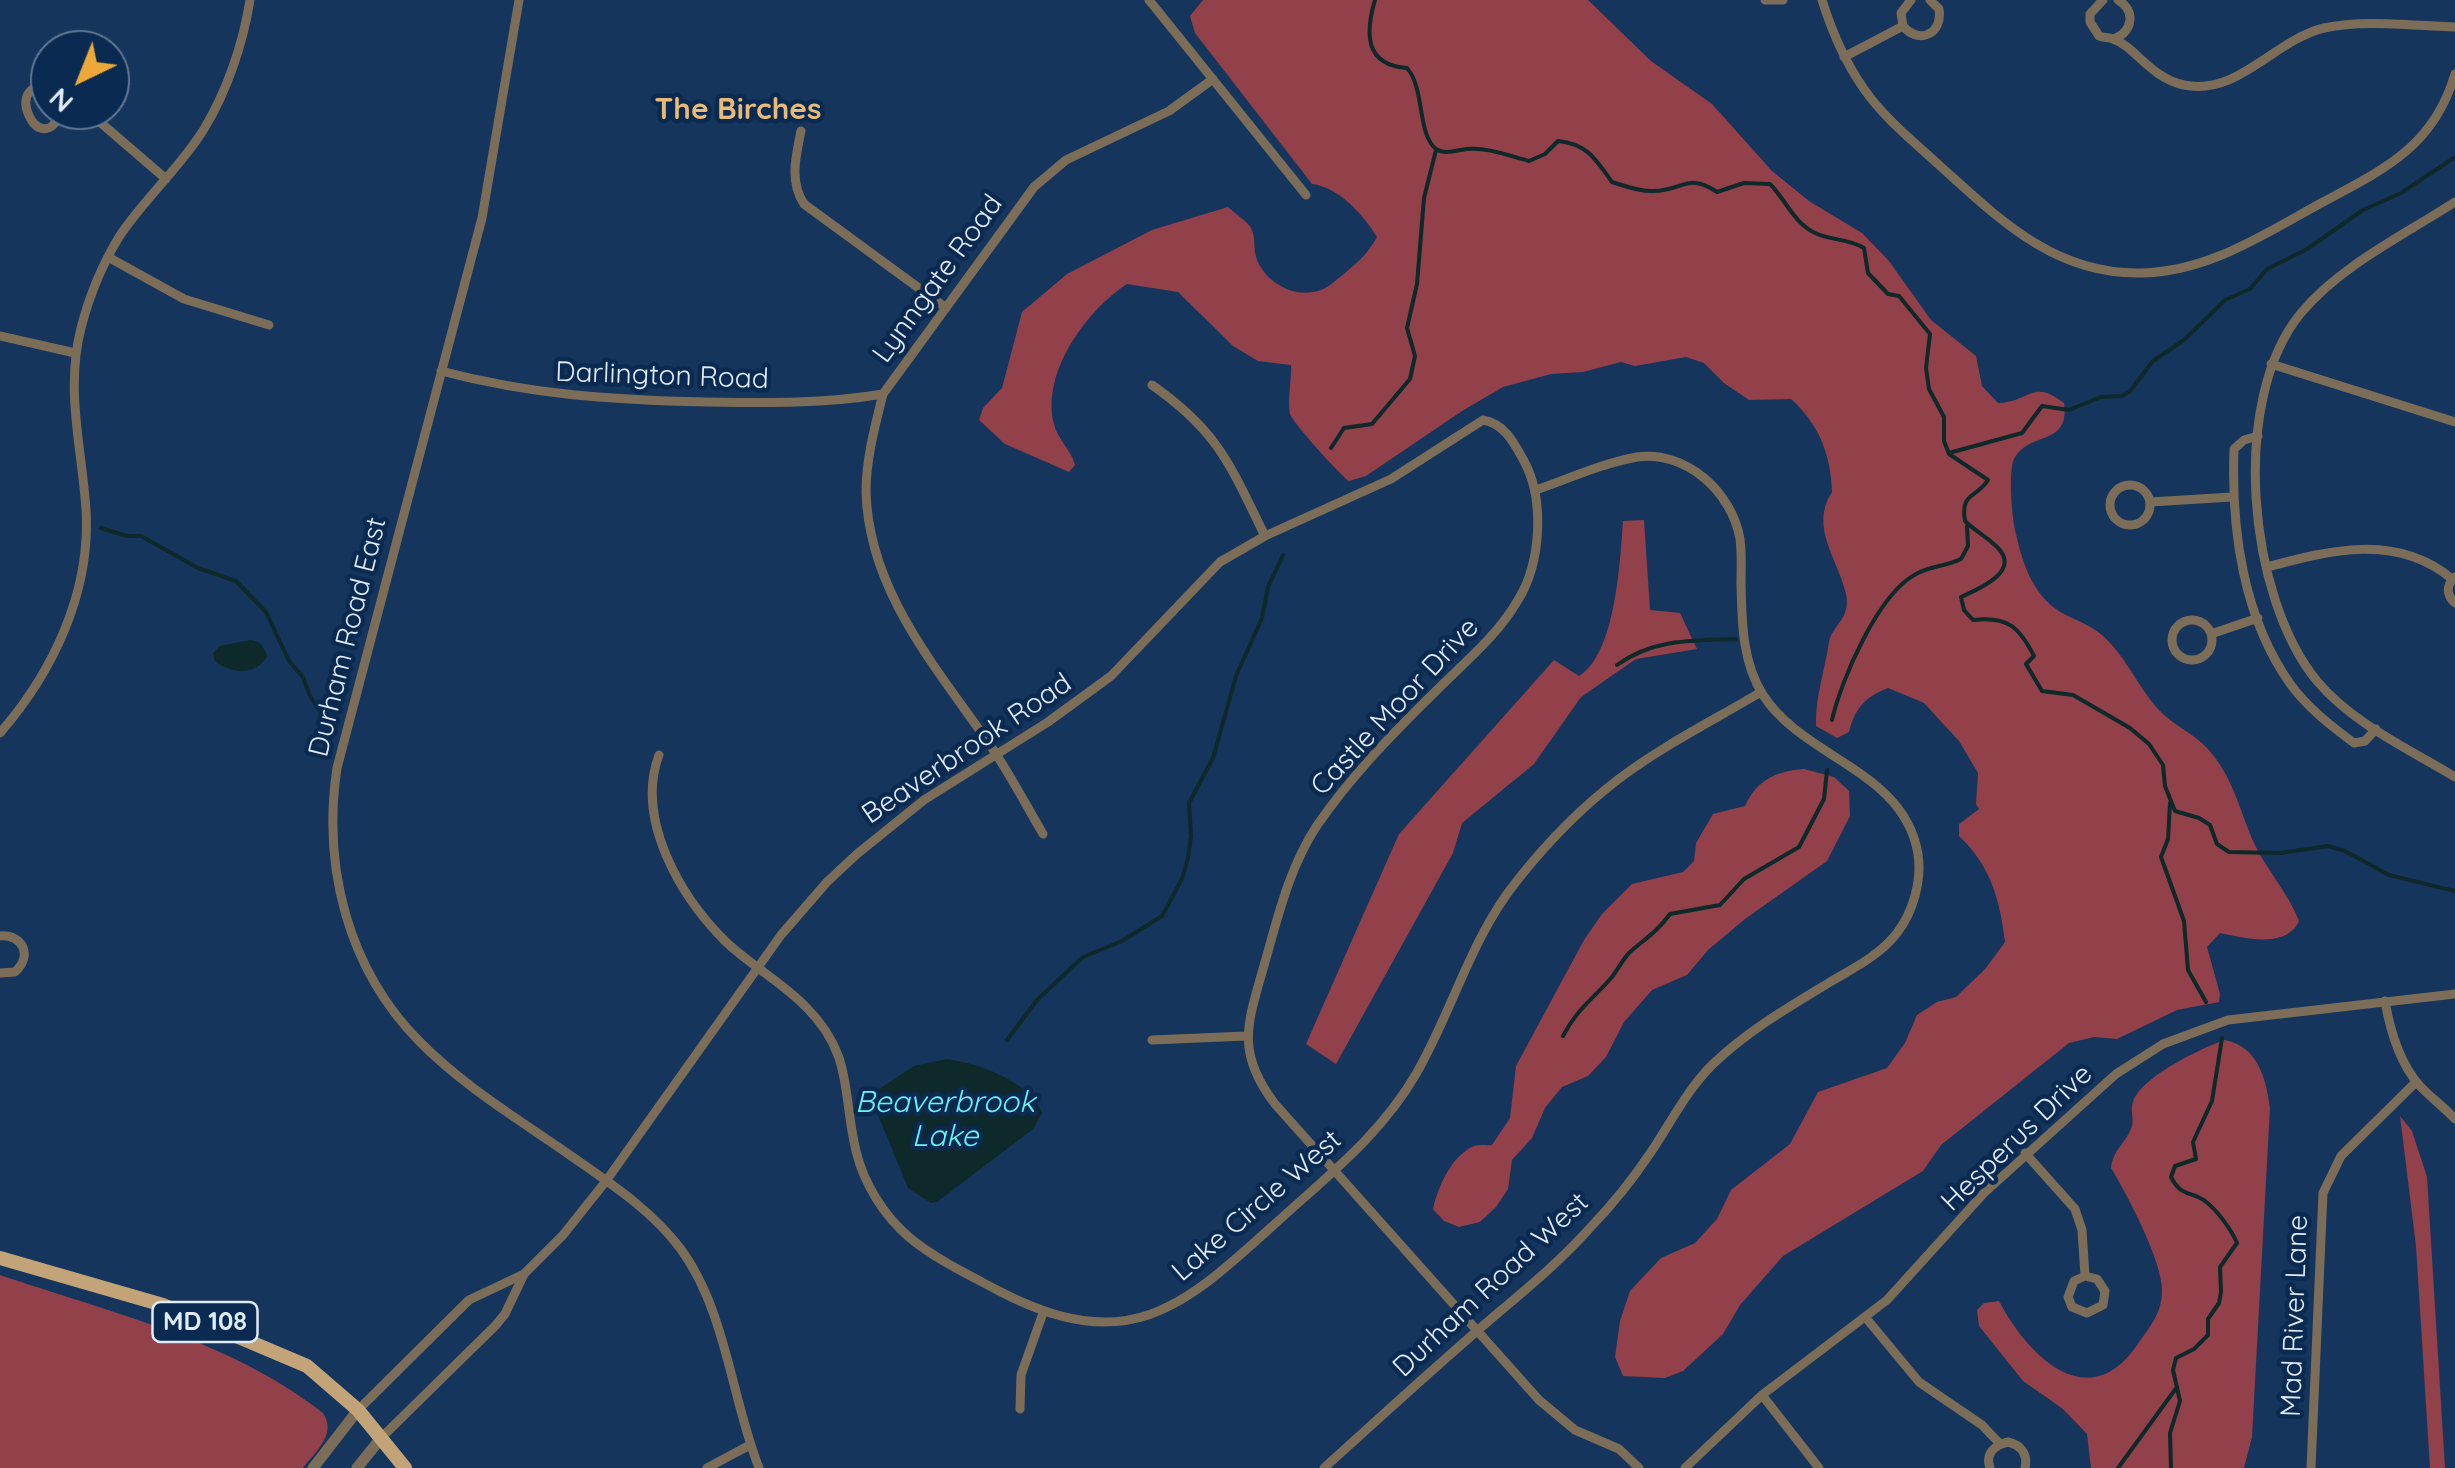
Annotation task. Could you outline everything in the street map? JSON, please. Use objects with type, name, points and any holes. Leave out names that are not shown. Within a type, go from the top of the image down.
[{"type":"main road","name":"MD 108","points":[[0,1258],[162,1306],[307,1366],[358,1410],[404,1468]]},
{"type":"street","points":[[0,732],[33,690],[55,652],[74,602],[83,558],[86,509],[73,404],[75,353],[88,304],[120,237],[206,126],[241,40],[250,0]]},
{"type":"street","name":"Durham Road East","points":[[519,0],[482,218],[337,768],[331,806],[338,890],[346,920],[368,971],[392,1008],[419,1042],[470,1085],[606,1181]]},
{"type":"street","points":[[1150,0],[1306,195]]},
{"type":"street","points":[[1764,0],[1783,0]]},
{"type":"street","points":[[1822,0],[1844,57],[1878,108],[2011,230],[2050,254],[2116,272],[2182,268],[2220,257],[2392,164],[2432,124],[2443,108],[2455,74]]},
{"type":"street","points":[[1910,0],[1901,13],[1902,26],[1914,36],[1928,36],[1935,31],[1940,16],[1930,0]]},
{"type":"street","points":[[2103,0],[2094,6],[2090,22],[2098,36],[2114,39],[2166,79],[2198,86],[2227,82],[2290,42],[2324,28],[2455,27]]},
{"type":"street","points":[[2114,39],[2128,29],[2131,20],[2130,12],[2118,0]]},
{"type":"street","points":[[1844,57],[1902,26]]},
{"type":"street","name":"Lynngate Road","points":[[1043,834],[996,753],[897,608],[876,551],[866,488],[883,394],[1021,202],[1049,173],[1082,150],[1168,111],[1213,78]]},
{"type":"street","points":[[30,92],[22,107],[30,121]]},
{"type":"street","points":[[110,130],[166,179]]},
{"type":"street","points":[[801,131],[794,170],[804,204],[946,308]]},
{"type":"street","points":[[2455,202],[2334,281],[2300,314],[2271,364],[2263,389],[2258,436],[2258,512],[2268,567],[2290,636],[2309,670],[2332,697],[2455,777]]},
{"type":"street","points":[[108,257],[184,299],[269,325]]},
{"type":"street","points":[[0,336],[75,353]]},
{"type":"street","points":[[2271,364],[2455,422]]},
{"type":"street","name":"Darlington Road","points":[[442,371],[503,388],[588,399],[803,404],[883,394]]},
{"type":"street","points":[[1152,385],[1180,404],[1208,431],[1230,464],[1266,536]]},
{"type":"street","name":"Beaverbrook Road","points":[[381,1438],[505,1314],[524,1274],[563,1235],[606,1181],[758,967],[805,907],[857,854],[924,800],[1048,722],[1110,676],[1140,649],[1203,576],[1241,548],[1390,479],[1473,424],[1493,422]]},
{"type":"street","name":"Castle Moor Drive","points":[[1246,1036],[1288,884],[1315,830],[1376,752],[1485,642],[1520,598],[1530,576],[1536,490],[1517,448],[1493,422]]},
{"type":"street","points":[[2258,436],[2244,440],[2234,449],[2232,497],[2244,574],[2258,618],[2286,676],[2318,715],[2354,743],[2365,741],[2376,729]]},
{"type":"street","name":"Durham Road West","points":[[1324,1468],[1549,1270],[1591,1227],[1634,1176],[1684,1099],[1711,1066],[1776,1015],[1878,952],[1899,931],[1913,904],[1918,854],[1904,816],[1879,787],[1795,728],[1761,692],[1742,630],[1740,538],[1727,504],[1702,476],[1686,466],[1650,456],[1618,462],[1536,490]]},
{"type":"street","points":[[2122,486],[2140,487],[2150,502],[2148,512],[2137,523],[2121,522],[2111,509],[2112,496],[2122,486]]},
{"type":"street","points":[[2150,502],[2232,497]]},
{"type":"street","points":[[2268,567],[2320,552],[2362,547],[2408,556],[2454,578],[2448,593],[2455,603]]},
{"type":"street","points":[[2212,634],[2258,618]]},
{"type":"street","points":[[2190,620],[2206,625],[2212,634],[2208,652],[2195,660],[2180,655],[2172,642],[2176,628],[2190,620]]},
{"type":"street","name":"Lake Circle West","points":[[659,754],[653,770],[652,804],[669,861],[710,925],[806,1007],[830,1038],[846,1077],[856,1154],[871,1189],[892,1221],[940,1259],[1043,1313],[1106,1322],[1129,1320],[1173,1306],[1211,1282],[1375,1133],[1396,1107],[1437,1034],[1500,904],[1533,862],[1619,778],[1761,692]]},
{"type":"street","points":[[0,936],[13,936],[20,941],[25,955],[15,972],[0,972]]},
{"type":"street","name":"Hesperus Drive","points":[[1685,1468],[1762,1395],[1866,1318],[1908,1279],[1984,1193],[2140,1056],[2208,1025],[2246,1017],[2455,994]]},
{"type":"street","points":[[2385,1001],[2390,1028],[2416,1082],[2455,1120]]},
{"type":"street","points":[[1152,1040],[1246,1036],[1266,1092],[1558,1418],[1619,1450],[1639,1468]]},
{"type":"street","name":"Mad River Lane","points":[[2311,1468],[2323,1192],[2341,1156],[2416,1082]]},
{"type":"street","points":[[2026,1153],[2080,1220],[2085,1276]]},
{"type":"street","points":[[606,1181],[649,1213],[693,1268],[714,1318],[759,1468]]},
{"type":"street","name":"Beaverbrook Road","points":[[358,1410],[469,1300],[524,1274]]},
{"type":"street","points":[[2085,1276],[2097,1279],[2106,1291],[2102,1305],[2087,1314],[2072,1307],[2068,1297],[2074,1281],[2085,1276]]},
{"type":"street","points":[[1020,1408],[1021,1375],[1043,1313]]},
{"type":"street","points":[[1866,1318],[1919,1382],[1982,1425],[2000,1444]]},
{"type":"street","points":[[1762,1395],[1819,1468]]},
{"type":"street","points":[[313,1468],[358,1410]]},
{"type":"street","points":[[356,1468],[381,1438]]},
{"type":"street","points":[[1990,1468],[1988,1456],[2008,1442],[2022,1448],[2026,1468]]},
{"type":"street","points":[[706,1468],[750,1445]]},
{"type":"shaded area","points":[[1203,0],[1588,0],[1651,61],[1712,104],[1772,171],[1809,201],[1862,233],[1889,261],[1931,320],[1976,356],[1982,386],[1998,403],[2045,392],[2064,403],[2061,426],[2021,450],[2012,465],[2013,518],[2027,570],[2046,601],[2105,638],[2159,710],[2216,759],[2259,853],[2299,921],[2293,930],[2275,938],[2252,939],[2220,933],[2207,947],[2219,1002],[2177,1010],[2117,1039],[2094,1037],[2069,1043],[1941,1145],[1923,1171],[1783,1256],[1740,1305],[1723,1334],[1683,1371],[1665,1378],[1623,1376],[1615,1357],[1620,1321],[1630,1291],[1661,1258],[1695,1243],[1717,1219],[1731,1190],[1790,1144],[1818,1092],[1887,1068],[1905,1043],[1917,1015],[1937,1002],[1956,997],[1986,968],[2005,942],[1992,885],[1979,859],[1959,836],[1959,824],[1979,809],[1978,773],[1959,741],[1924,703],[1888,688],[1862,704],[1849,732],[1837,738],[1816,726],[1829,642],[1847,603],[1824,530],[1823,518],[1832,492],[1826,453],[1809,419],[1791,399],[1749,400],[1704,363],[1686,357],[1635,366],[1621,362],[1503,387],[1366,476],[1349,481],[1290,414],[1291,365],[1258,361],[1233,346],[1178,292],[1127,284],[1083,326],[1054,384],[1054,424],[1075,465],[1069,472],[1005,444],[979,420],[983,408],[1002,388],[1022,312],[1067,274],[1152,230],[1228,207],[1251,228],[1263,270],[1280,286],[1302,293],[1324,289],[1334,282],[1363,256],[1377,237],[1349,203],[1331,190],[1312,184],[1195,33],[1190,16]]},
{"type":"shaded area","points":[[1644,520],[1650,610],[1680,613],[1697,649],[1636,659],[1581,697],[1534,764],[1462,823],[1453,853],[1336,1064],[1306,1044],[1399,834],[1554,660],[1579,676],[1591,664],[1601,648],[1614,605],[1623,521]]},
{"type":"shaded area","points":[[1804,769],[1834,777],[1849,791],[1850,816],[1827,861],[1745,919],[1708,950],[1687,975],[1652,990],[1624,1022],[1606,1057],[1588,1076],[1562,1087],[1545,1108],[1532,1138],[1512,1160],[1508,1189],[1496,1207],[1480,1222],[1459,1227],[1444,1221],[1433,1209],[1447,1173],[1466,1151],[1476,1145],[1492,1145],[1510,1118],[1516,1066],[1602,914],[1632,884],[1683,872],[1694,861],[1696,843],[1713,814],[1745,806],[1768,778]]},
{"type":"shaded area","points":[[2225,1040],[2253,1057],[2263,1075],[2270,1108],[2252,1437],[2244,1468],[2091,1468],[2087,1434],[2063,1409],[2023,1381],[1979,1326],[1977,1310],[1984,1303],[1999,1301],[2025,1341],[2060,1370],[2079,1377],[2099,1376],[2118,1366],[2154,1319],[2162,1290],[2150,1246],[2111,1168],[2112,1161],[2132,1126],[2132,1105],[2138,1092],[2173,1065]]},
{"type":"shaded area","points":[[2400,1116],[2412,1131],[2427,1177],[2445,1468],[2430,1468],[2416,1246]]},
{"type":"shaded area","points":[[0,1275],[168,1331],[249,1366],[323,1413],[328,1428],[323,1442],[303,1468],[0,1468]]},
{"type":"water","points":[[250,640],[261,645],[267,656],[257,667],[236,670],[215,661],[213,653],[220,646]]},
{"type":"water","name":"Beaverbrook Lake","points":[[947,1059],[1001,1075],[1026,1092],[1042,1113],[1033,1129],[931,1203],[908,1188],[870,1095],[914,1066]]},
{"type":"waterway","points":[[1375,0],[1370,25],[1372,46],[1383,61],[1407,68],[1413,77],[1426,133],[1436,149],[1483,149],[1529,161],[1545,154],[1558,141],[1584,149],[1612,182],[1638,190],[1699,183],[1717,192],[1744,183],[1770,184],[1807,228],[1864,248],[1868,273],[1888,294],[1899,296],[1930,334],[1926,368],[1929,389],[1944,417],[1944,441],[1949,454],[1988,480],[1967,500],[1965,521],[1998,548],[2004,565],[1994,578],[1961,597],[1964,610],[1973,620],[2004,622],[2017,631],[2034,656],[2026,664],[2042,691],[2073,695],[2130,728],[2149,744],[2163,765],[2165,786],[2175,811],[2210,825],[2217,844],[2229,852],[2280,853],[2328,846],[2389,875],[2455,891]]},
{"type":"waterway","points":[[1331,448],[1344,428],[1372,424],[1410,379],[1415,356],[1407,328],[1417,284],[1424,198],[1436,150]]},
{"type":"waterway","points":[[1949,453],[2022,433],[2042,406],[2069,410],[2101,397],[2122,396],[2153,361],[2184,340],[2225,300],[2250,289],[2267,269],[2307,249],[2363,210],[2401,193],[2455,157]]},
{"type":"waterway","points":[[1832,720],[1844,683],[1875,618],[1902,584],[1916,574],[1961,559],[1968,546],[1967,526]]},
{"type":"waterway","points":[[101,528],[141,536],[198,568],[236,581],[266,612],[289,661],[303,677],[330,728]]},
{"type":"waterway","points":[[1007,1040],[1037,1000],[1083,957],[1122,941],[1162,916],[1182,879],[1188,858],[1189,803],[1213,758],[1236,676],[1262,618],[1268,587],[1283,555]]},
{"type":"waterway","points":[[1617,665],[1659,646],[1736,639]]},
{"type":"waterway","points":[[1563,1036],[1627,955],[1670,914],[1720,905],[1744,879],[1799,847],[1824,799],[1827,770]]},
{"type":"waterway","points":[[2170,803],[2168,839],[2161,857],[2184,921],[2188,970],[2206,1002]]},
{"type":"waterway","points":[[2171,1468],[2170,1433],[2180,1401],[2173,1370],[2176,1358],[2194,1349],[2208,1335],[2208,1319],[2221,1292],[2220,1267],[2237,1243],[2214,1209],[2182,1191],[2171,1177],[2175,1166],[2196,1159],[2193,1142],[2212,1101],[2222,1038]]},
{"type":"waterway","points":[[2118,1468],[2177,1387]]},
{"type":"district","name":"The Birches","points":[[738,110]]}]
